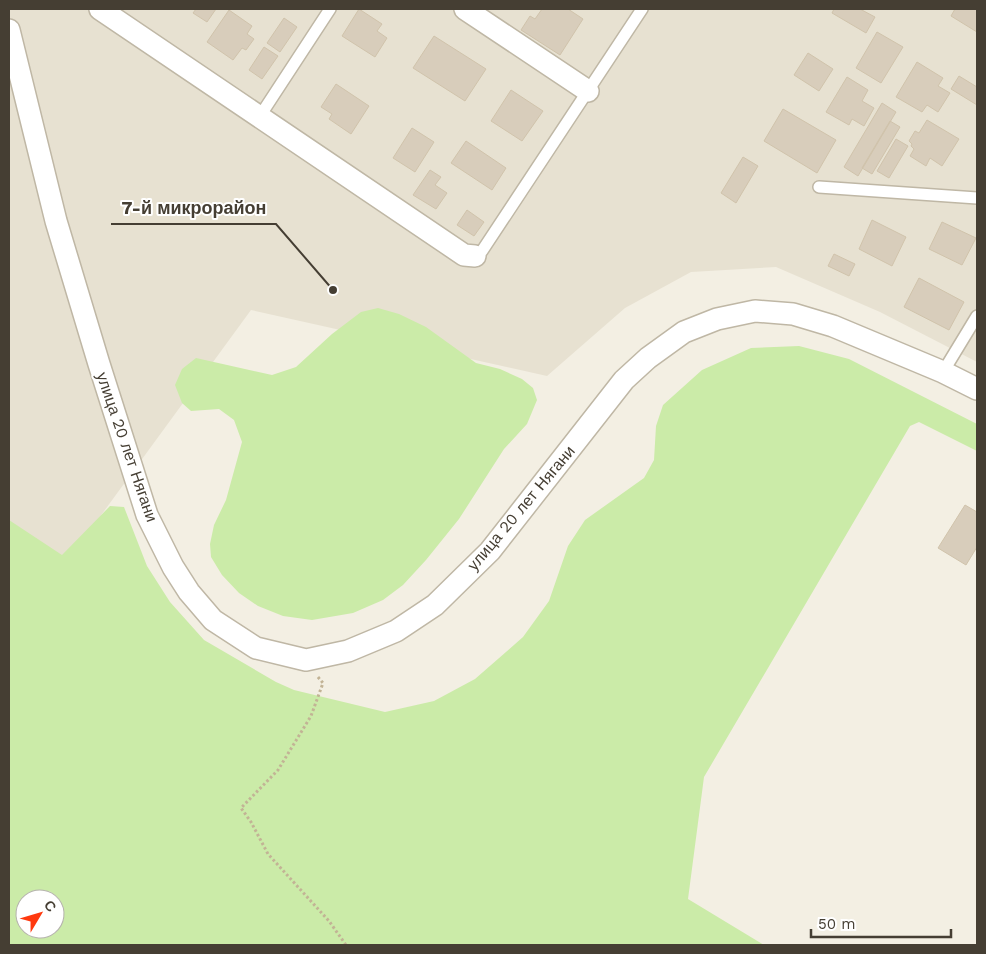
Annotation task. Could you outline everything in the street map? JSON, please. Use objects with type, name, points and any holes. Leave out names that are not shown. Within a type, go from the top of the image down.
[{"type":"street","points":[[100,9],[464,255],[475,256]]},
{"type":"street","points":[[465,9],[588,92]]},
{"type":"street","name":"улица 20 лет Нягани","points":[[9,30],[56,221],[147,515],[173,567],[189,592],[213,620],[256,648],[306,660],[348,651],[396,631],[435,605],[490,551],[624,380],[648,358],[684,332],[717,320],[755,311],[794,314],[833,326],[943,372],[977,389]]},
{"type":"lane","points":[[260,116],[330,9]]},
{"type":"lane","points":[[475,256],[482,251],[642,9]]},
{"type":"lane","points":[[819,187],[977,198]]},
{"type":"lane","points":[[943,372],[977,316]]},
{"type":"path","points":[[306,660],[323,683],[311,716],[278,770],[240,808],[251,822],[268,854],[323,914],[346,945]]},
{"type":"shaded area","points":[[9,9],[977,9],[977,362],[880,312],[776,267],[691,272],[625,308],[547,376],[251,310],[61,570],[9,533]]},
{"type":"green space","points":[[378,308],[399,314],[426,327],[476,363],[500,369],[522,379],[533,388],[537,400],[527,424],[504,449],[459,519],[403,585],[383,600],[353,613],[312,620],[283,616],[258,606],[239,593],[222,575],[211,557],[210,544],[214,525],[226,500],[242,442],[234,420],[219,409],[191,411],[182,403],[175,385],[182,369],[196,358],[272,375],[296,367],[332,334],[361,312]]},
{"type":"green space","points":[[799,346],[849,359],[977,424],[977,451],[919,422],[910,426],[704,777],[688,899],[764,945],[9,945],[9,520],[62,555],[110,506],[124,507],[147,566],[170,602],[204,640],[276,682],[294,690],[385,712],[434,701],[475,679],[523,637],[549,601],[568,546],[585,520],[644,478],[654,460],[656,426],[663,405],[702,370],[751,348]]},
{"type":"building","points":[[196,9],[216,9],[207,22],[193,13]]},
{"type":"building","points":[[359,9],[382,24],[377,31],[387,38],[375,57],[342,36]]},
{"type":"building","points":[[542,9],[568,9],[583,19],[560,55],[521,30],[530,16],[535,19]]},
{"type":"building","points":[[834,9],[860,9],[875,17],[866,33],[832,13]]},
{"type":"building","points":[[955,9],[977,9],[977,32],[951,16]]},
{"type":"building","points":[[229,10],[252,26],[247,34],[254,39],[246,50],[242,48],[233,60],[207,42]]},
{"type":"building","points":[[284,18],[297,27],[280,52],[267,43]]},
{"type":"building","points":[[877,32],[903,47],[881,83],[856,68]]},
{"type":"building","points":[[434,36],[486,69],[465,101],[413,68]]},
{"type":"building","points":[[264,47],[278,56],[262,79],[249,70]]},
{"type":"building","points":[[808,53],[833,69],[819,91],[794,75]]},
{"type":"building","points":[[917,62],[943,78],[938,86],[950,93],[938,112],[927,105],[922,112],[896,97]]},
{"type":"building","points":[[959,76],[977,87],[977,105],[951,89]]},
{"type":"building","points":[[847,77],[868,90],[862,101],[874,108],[864,126],[852,119],[849,125],[826,112]]},
{"type":"building","points":[[336,84],[369,106],[351,134],[329,119],[332,114],[321,107]]},
{"type":"building","points":[[511,90],[543,111],[522,141],[491,121]]},
{"type":"building","points":[[882,103],[896,112],[858,176],[844,167]]},
{"type":"building","points":[[783,109],[836,140],[817,173],[764,141]]},
{"type":"building","points":[[927,120],[959,139],[942,166],[930,158],[926,166],[910,156],[914,149],[909,141],[915,131],[919,133]]},
{"type":"building","points":[[890,121],[900,127],[872,174],[862,168]]},
{"type":"building","points":[[412,128],[434,142],[415,172],[393,158]]},
{"type":"building","points":[[896,139],[908,146],[889,178],[877,171]]},
{"type":"building","points":[[466,141],[506,168],[492,190],[451,163]]},
{"type":"building","points":[[743,157],[758,166],[736,203],[721,193]]},
{"type":"building","points":[[430,170],[441,177],[435,185],[447,193],[436,209],[413,195]]},
{"type":"building","points":[[467,210],[484,222],[474,236],[457,225]]},
{"type":"building","points":[[872,220],[906,237],[892,266],[859,249]]},
{"type":"building","points":[[942,222],[976,238],[962,265],[929,249]]},
{"type":"building","points":[[834,254],[855,264],[849,276],[828,266]]},
{"type":"building","points":[[919,278],[964,302],[949,330],[904,307]]},
{"type":"building","points":[[965,505],[977,512],[977,547],[966,565],[938,548]]},
{"type":"place","name":"7-й микрорайон","points":[[333,290]]}]
